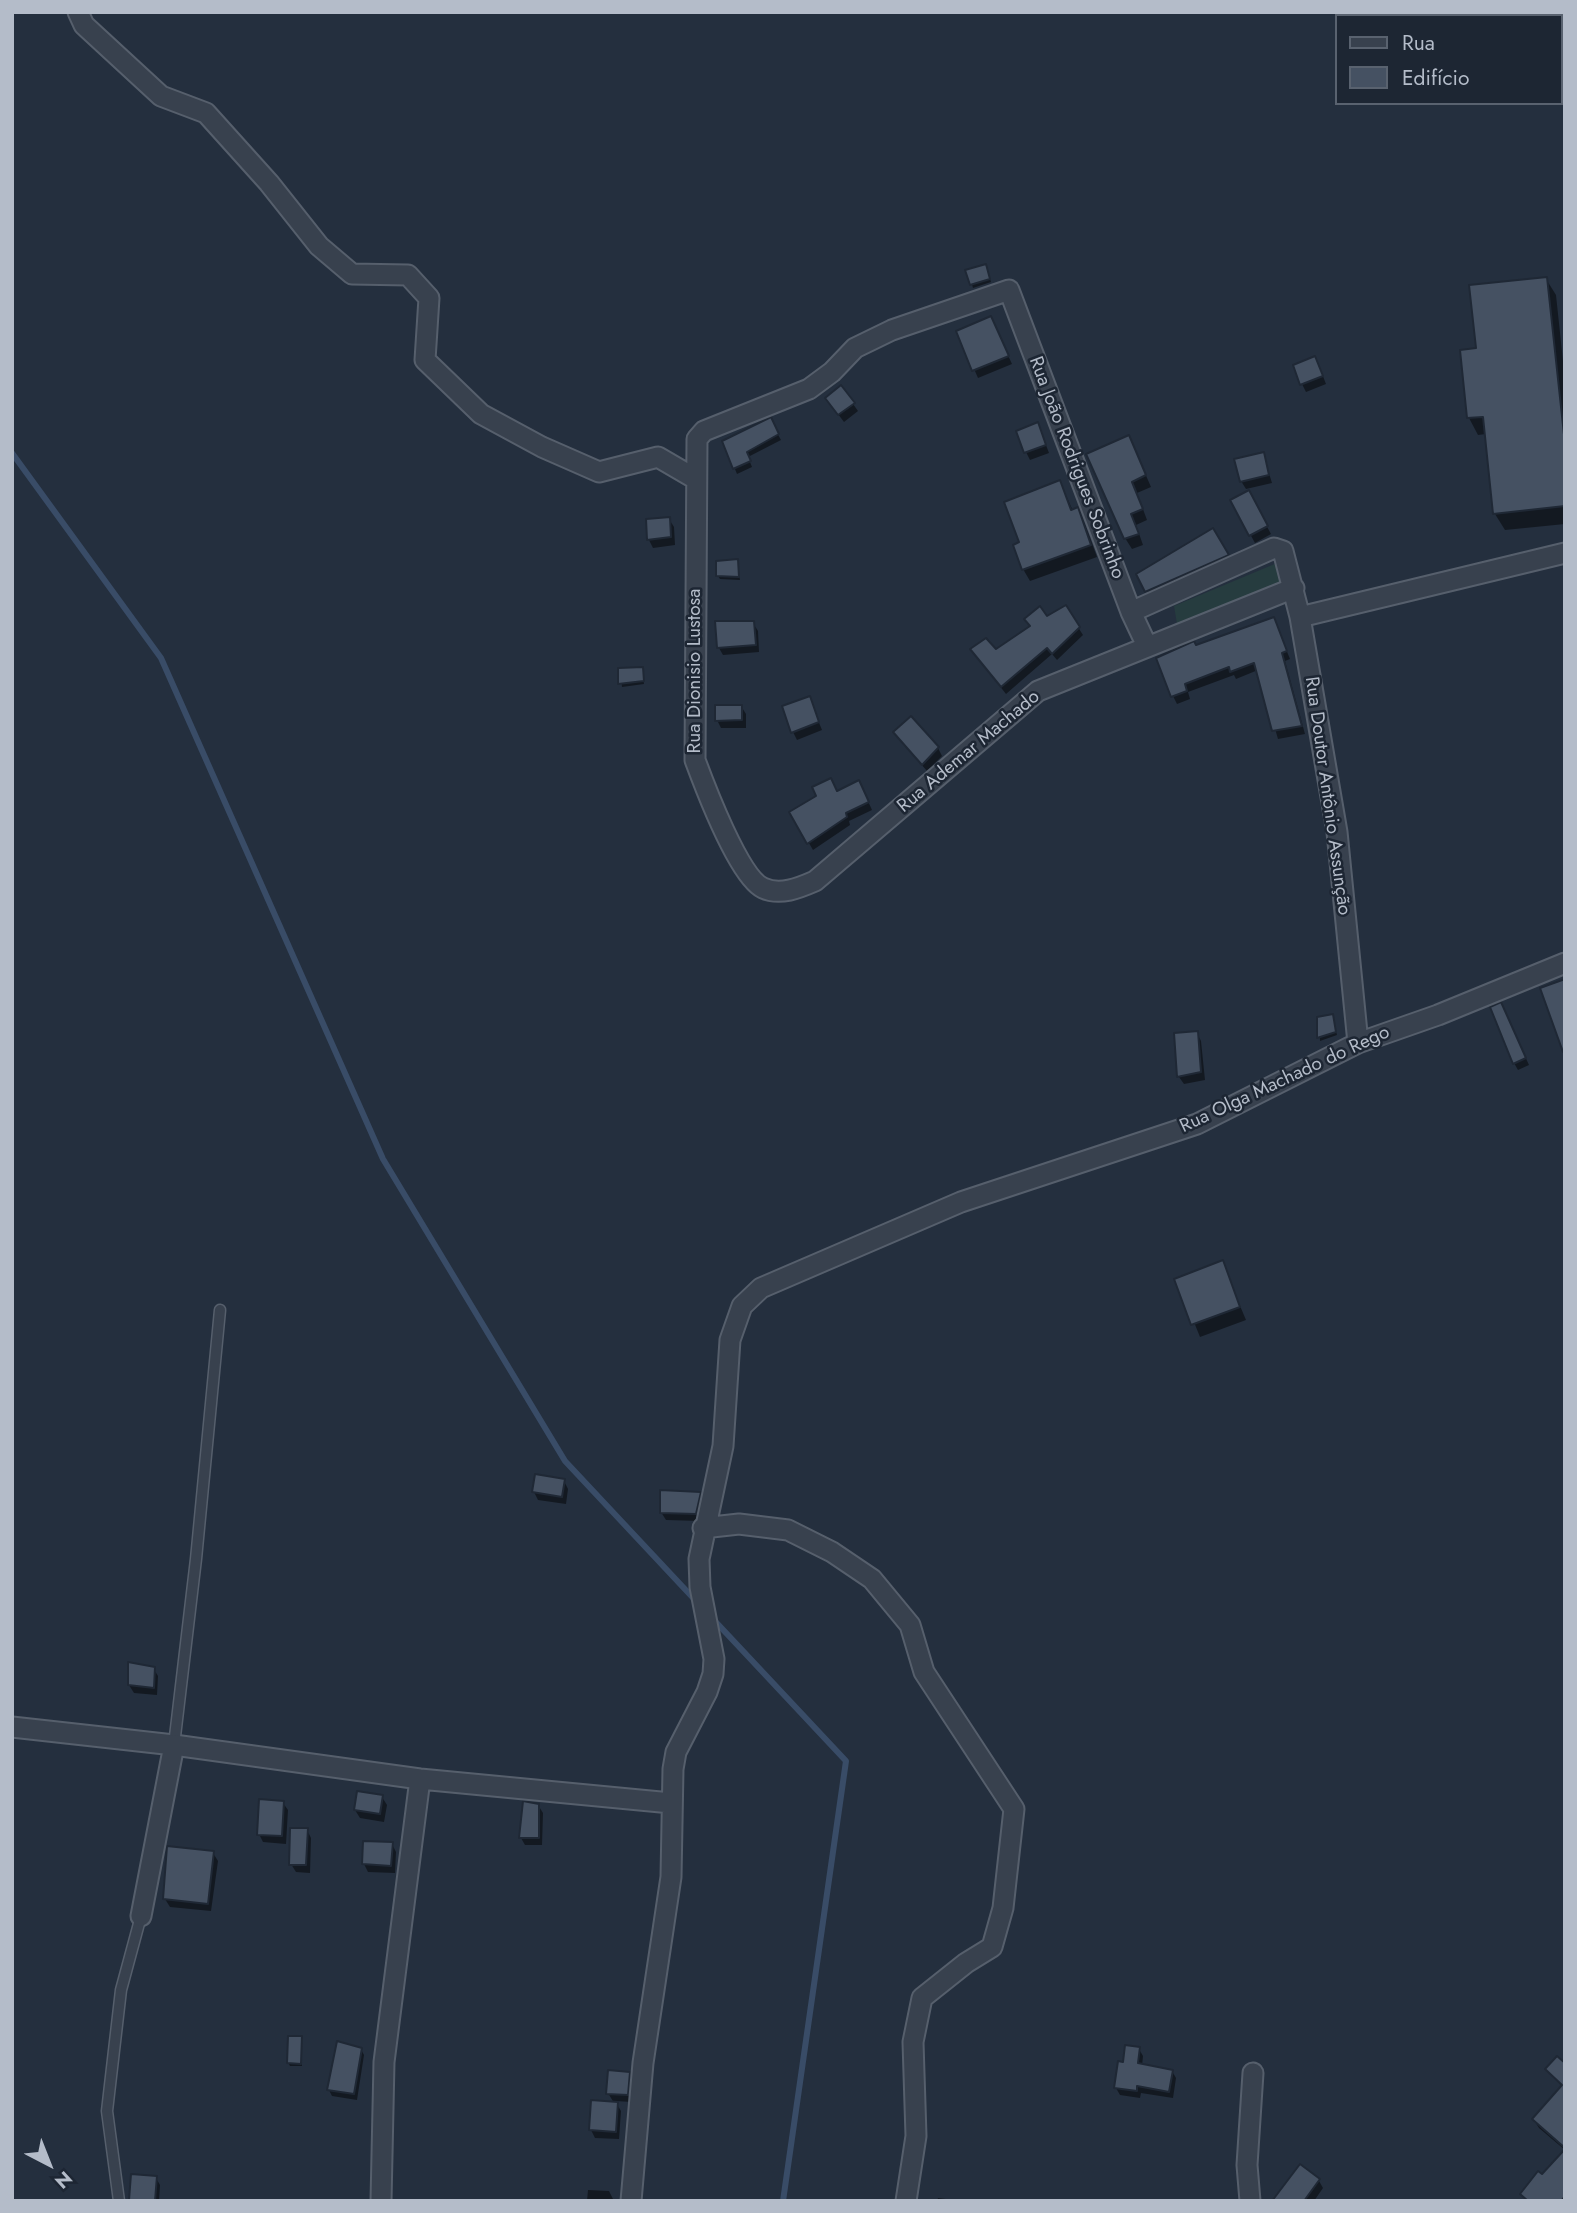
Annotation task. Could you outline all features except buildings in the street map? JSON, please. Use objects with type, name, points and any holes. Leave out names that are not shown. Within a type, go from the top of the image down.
[{"type":"street","points":[[78,12],[84,25],[161,96],[206,113],[319,246],[352,274],[408,275],[429,298],[425,360],[481,414],[542,447],[599,472],[658,457],[694,478]]},
{"type":"street","name":"Rua João Rodrigues Sobrinho","points":[[708,429],[809,389],[832,372],[855,348],[880,336],[1009,289],[1131,612],[1147,646]]},
{"type":"street","name":"Rua Dionisio Lustosa","points":[[708,429],[697,439],[694,447],[695,760],[706,792],[745,872],[762,888],[779,891],[815,881]]},
{"type":"street","name":"Rua Doutor Antônio Assunção","points":[[1131,612],[1274,548],[1283,551],[1300,617],[1337,832],[1358,1043]]},
{"type":"street","points":[[1300,617],[1565,553]]},
{"type":"street","name":"Rua Ademar Machado","points":[[815,881],[1038,691],[1294,588]]},
{"type":"street","name":"Rua Olga Machado do Rego","points":[[631,2201],[643,2063],[671,1877],[671,1803],[676,1752],[708,1692],[713,1674],[714,1659],[700,1587],[699,1559],[703,1528],[723,1446],[730,1340],[741,1306],[761,1288],[961,1202],[1197,1124],[1358,1043],[1438,1015],[1565,962]]},
{"type":"street","points":[[710,1502],[751,1524],[819,1533],[877,1585],[905,1603],[935,1687],[952,1715]]},
{"type":"street","points":[[703,1528],[739,1524],[788,1530],[832,1552],[872,1579],[910,1625],[924,1672],[1014,1809],[1003,1908],[992,1948],[966,1963],[922,1998],[914,2042],[916,2136],[906,2201]]},
{"type":"street","points":[[12,1727],[174,1745],[420,1779],[671,1803]]},
{"type":"street","points":[[141,1916],[174,1745]]},
{"type":"street","points":[[381,2201],[384,2062],[420,1779]]},
{"type":"street","points":[[1250,2201],[1247,2165],[1253,2073]]},
{"type":"lane","points":[[174,1745],[196,1559],[220,1310]]},
{"type":"lane","points":[[119,2201],[107,2111],[121,1990],[141,1916]]},
{"type":"green space","points":[[1277,563],[1284,585],[1177,624],[1174,606]]},
{"type":"waterway","points":[[12,453],[161,658],[383,1159],[565,1461],[696,1601]]},
{"type":"waterway","points":[[713,1619],[846,1761],[783,2201]]}]
